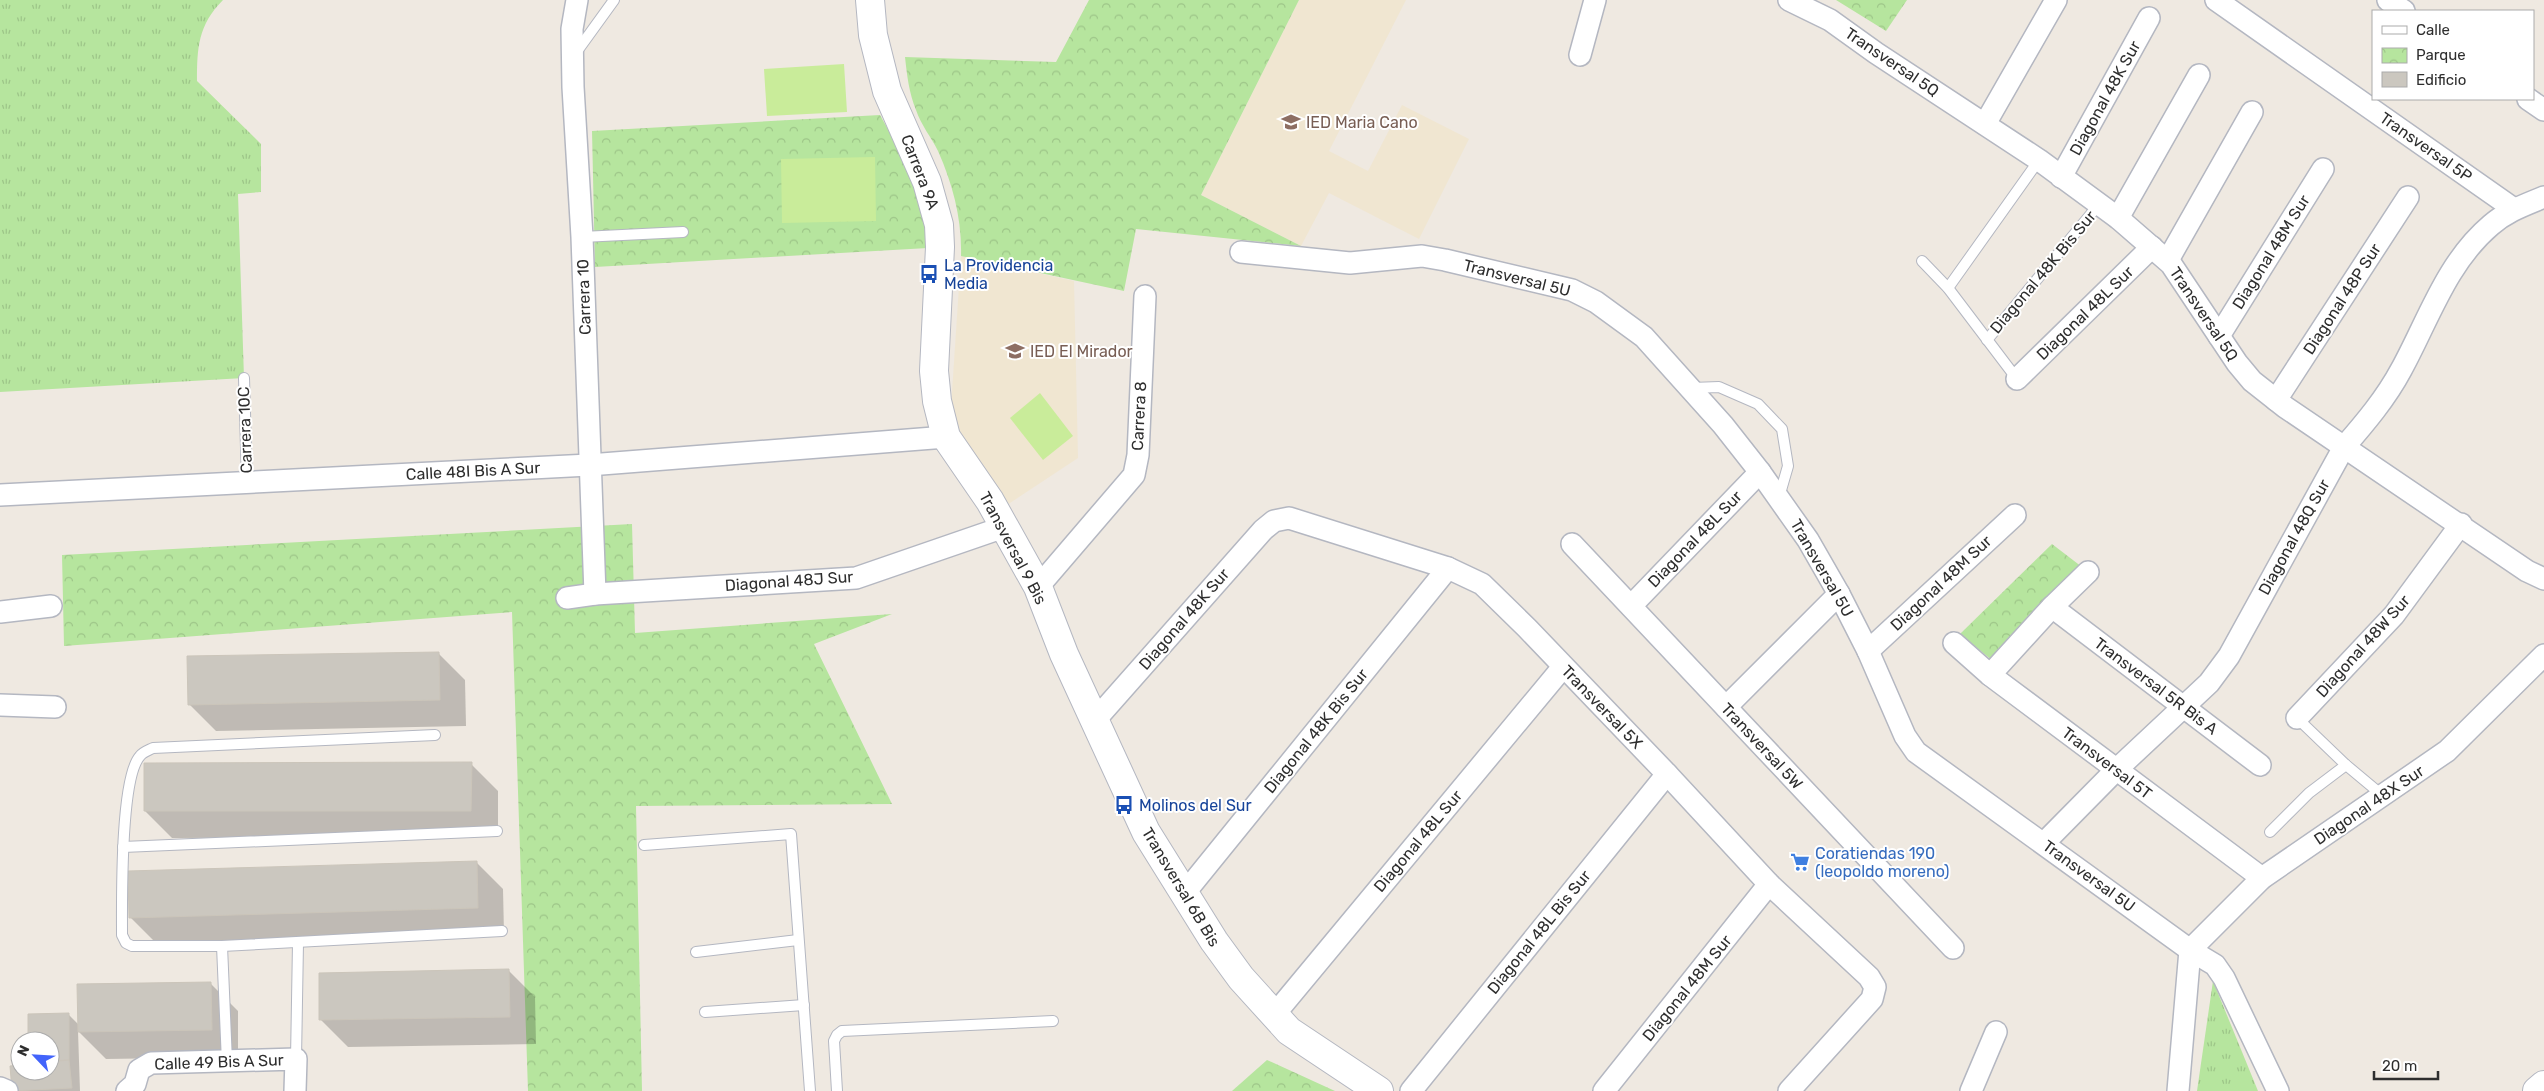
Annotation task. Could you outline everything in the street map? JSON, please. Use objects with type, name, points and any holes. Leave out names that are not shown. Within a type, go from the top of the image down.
[{"type":"street","name":"Carrera 10","points":[[577,0],[572,29],[582,237],[595,594]]},
{"type":"street","name":"Carrera 9A","points":[[870,0],[875,42],[887,90],[927,182],[939,224],[940,247],[934,371],[937,401],[946,437]]},
{"type":"street","points":[[1580,55],[1595,0]]},
{"type":"street","name":"Transversal 5Q","points":[[1789,0],[1830,20],[1876,53],[2040,160],[2100,203],[2160,253],[2247,375],[2276,400],[2461,524],[2527,571],[2544,579]]},
{"type":"street","points":[[1985,124],[2056,0]]},
{"type":"street","points":[[2388,0],[2403,10]]},
{"type":"street","name":"Transversal 5P","points":[[2221,1],[2514,209]]},
{"type":"street","name":"Diagonal 48K Sur","points":[[2062,177],[2149,18]]},
{"type":"street","name":"Diagonal 48K Bis Sur","points":[[2118,218],[2199,75]]},
{"type":"street","points":[[2529,100],[2544,110]]},
{"type":"street","points":[[2160,253],[2252,112]]},
{"type":"street","name":"Diagonal 48M Sur","points":[[2219,336],[2323,169]]},
{"type":"street","name":"Diagonal 48Q Sur","points":[[2044,843],[2116,770],[2209,683],[2229,656],[2344,446],[2365,423],[2401,371],[2426,316],[2466,252],[2490,226],[2514,209],[2542,196]]},
{"type":"street","name":"Diagonal 48P Sur","points":[[2276,400],[2408,197]]},
{"type":"street","name":"Transversal 5U","points":[[1241,252],[1350,264],[1422,256],[1572,290],[1596,302],[1644,337],[1692,388],[1760,472],[1808,540],[1839,594],[1868,651],[1905,736],[1916,752],[2190,950],[2215,965],[2224,978],[2278,1091]]},
{"type":"street","name":"Diagonal 48L Sur","points":[[2017,378],[2160,253]]},
{"type":"street","name":"Carrera 8","points":[[1038,587],[1134,475],[1138,455],[1145,296]]},
{"type":"street","name":"Calle 48I Bis A Sur","points":[[0,495],[590,465],[946,437]]},
{"type":"street","name":"Transversal 9 Bis","points":[[946,437],[981,487],[1038,587],[1064,654],[1096,719]]},
{"type":"street","name":"Diagonal 48L Sur","points":[[1631,606],[1760,472]]},
{"type":"street","name":"Diagonal 48M Sur","points":[[1868,651],[2015,515]]},
{"type":"street","name":"Transversal 5X","points":[[1274,521],[1289,518],[1448,568],[1482,584],[1667,774],[1769,884],[1869,976],[1875,987],[1872,1000],[1789,1091]]},
{"type":"street","name":"Diagonal 48K Sur","points":[[1096,719],[1263,530],[1274,521]]},
{"type":"street","name":"Diagonal 48W Sur","points":[[2297,718],[2394,616],[2461,524]]},
{"type":"street","name":"Diagonal 48J Sur","points":[[567,598],[595,594],[856,578],[1004,527]]},
{"type":"street","name":"Transversal 5W","points":[[1572,544],[1953,948]]},
{"type":"street","name":"Diagonal 48K Bis Sur","points":[[1183,895],[1448,568]]},
{"type":"street","points":[[1990,675],[2052,607],[2088,572]]},
{"type":"street","points":[[1726,707],[1839,594]]},
{"type":"street","points":[[0,612],[51,606]]},
{"type":"street","name":"Transversal 5R Bis A","points":[[2052,607],[2182,708],[2260,765]]},
{"type":"street","name":"Transversal 5T","points":[[1954,643],[1990,675],[2262,878]]},
{"type":"street","name":"Diagonal 48X Sur","points":[[2190,950],[2262,878],[2382,794],[2447,752],[2544,655]]},
{"type":"street","name":"Diagonal 48L Sur","points":[[1274,1015],[1563,667]]},
{"type":"street","points":[[0,705],[55,707]]},
{"type":"street","name":"Transversal 6B Bis","points":[[1096,719],[1146,832],[1183,895],[1240,978],[1289,1031],[1379,1091]]},
{"type":"street","name":"Diagonal 48L Bis Sur","points":[[1411,1091],[1667,774]]},
{"type":"street","name":"Diagonal 48M Sur","points":[[1604,1091],[1769,884]]},
{"type":"street","points":[[2178,1091],[2190,950]]},
{"type":"street","points":[[1970,1091],[1996,1032]]},
{"type":"street","points":[[295,1091],[296,1058]]},
{"type":"street","name":"Calle 49 Bis A Sur","points":[[127,1091],[135,1084],[139,1070],[151,1064],[296,1058]]},
{"type":"street","points":[[2538,1091],[2544,1085]]},
{"type":"street","points":[[0,1088],[6,1091]]},
{"type":"lane","points":[[573,56],[614,0]]},
{"type":"lane","points":[[1948,288],[2040,160]]},
{"type":"lane","name":"Diagonal 48K Bis Sur","points":[[1987,340],[2100,203]]},
{"type":"lane","points":[[582,237],[683,232]]},
{"type":"lane","points":[[1922,261],[1948,288],[2017,378]]},
{"type":"lane","name":"Carrera 10C","points":[[244,378],[247,483]]},
{"type":"lane","points":[[1692,388],[1719,387],[1758,404],[1782,429],[1788,466],[1779,499]]},
{"type":"lane","points":[[2297,718],[2346,765],[2382,794]]},
{"type":"lane","points":[[435,735],[153,748],[140,756],[133,770],[122,847],[122,935],[126,943],[132,946],[222,946],[502,931]]},
{"type":"lane","points":[[2270,832],[2309,793],[2346,765]]},
{"type":"lane","points":[[122,847],[498,831]]},
{"type":"lane","points":[[644,845],[791,834],[810,1091]]},
{"type":"lane","points":[[696,952],[798,940]]},
{"type":"lane","points":[[296,1058],[298,943]]},
{"type":"lane","points":[[222,946],[228,1062]]},
{"type":"lane","points":[[705,1012],[804,1005]]},
{"type":"lane","points":[[837,1091],[834,1041],[842,1031],[1053,1021]]},
{"type":"shaded area","name":"IED Maria Cano","points":[[1299,0],[1406,0],[1329,151],[1368,171],[1402,105],[1469,139],[1419,239],[1329,193],[1301,246],[1201,195]]},
{"type":"shaded area","name":"IED El Mirador","points":[[961,256],[1074,281],[1078,458],[1007,505],[950,422]]},
{"type":"green space","points":[[0,0],[223,0],[208,19],[204,28],[199,47],[197,81],[261,144],[261,192],[238,194],[244,378],[0,392]]},
{"type":"green space","points":[[1089,0],[1299,0],[1201,195],[1301,246],[1136,229],[1124,291],[961,256],[956,202],[938,151],[914,104],[905,57],[1056,62]]},
{"type":"green space","points":[[1836,0],[1907,0],[1886,31]]},
{"type":"green space","points":[[844,64],[847,112],[767,116],[764,69]]},
{"type":"green space","points":[[880,115],[912,179],[922,212],[928,248],[595,267],[592,131]]},
{"type":"green space","points":[[875,157],[876,221],[782,223],[781,159]]},
{"type":"green space","points":[[1040,393],[1073,436],[1043,460],[1010,418]]},
{"type":"green space","points":[[632,524],[635,633],[892,614],[814,644],[892,804],[636,806],[642,1091],[528,1091],[512,612],[64,646],[62,555]]},
{"type":"green space","points":[[2052,544],[2082,567],[1993,661],[1960,634]]},
{"type":"green space","points":[[2213,981],[2258,1091],[2197,1091]]},
{"type":"green space","points":[[1267,1060],[1335,1091],[1232,1091]]},
{"type":"building","points":[[439,652],[440,700],[188,705],[187,656]]},
{"type":"building","points":[[472,762],[471,811],[144,811],[144,763]]},
{"type":"building","points":[[477,861],[478,908],[129,918],[128,871]]},
{"type":"building","points":[[509,969],[510,1017],[319,1020],[319,973]]},
{"type":"building","points":[[211,982],[212,1030],[78,1032],[77,984]]},
{"type":"building","points":[[69,1013],[69,1060],[60,1060],[60,1031],[28,1031],[28,1014]]},
{"type":"building","points":[[69,1060],[72,1088],[12,1091],[11,1081],[60,1081],[60,1061]]},
{"type":"place","name":"IED Maria Cano","points":[[1291,122]]},
{"type":"place","name":"La Providencia Media","points":[[929,274]]},
{"type":"place","name":"IED El Mirador","points":[[1015,351]]},
{"type":"place","name":"Molinos del Sur","points":[[1124,805]]},
{"type":"place","name":"Coratiendas 190 (leopoldo moreno)","points":[[1800,862]]}]
